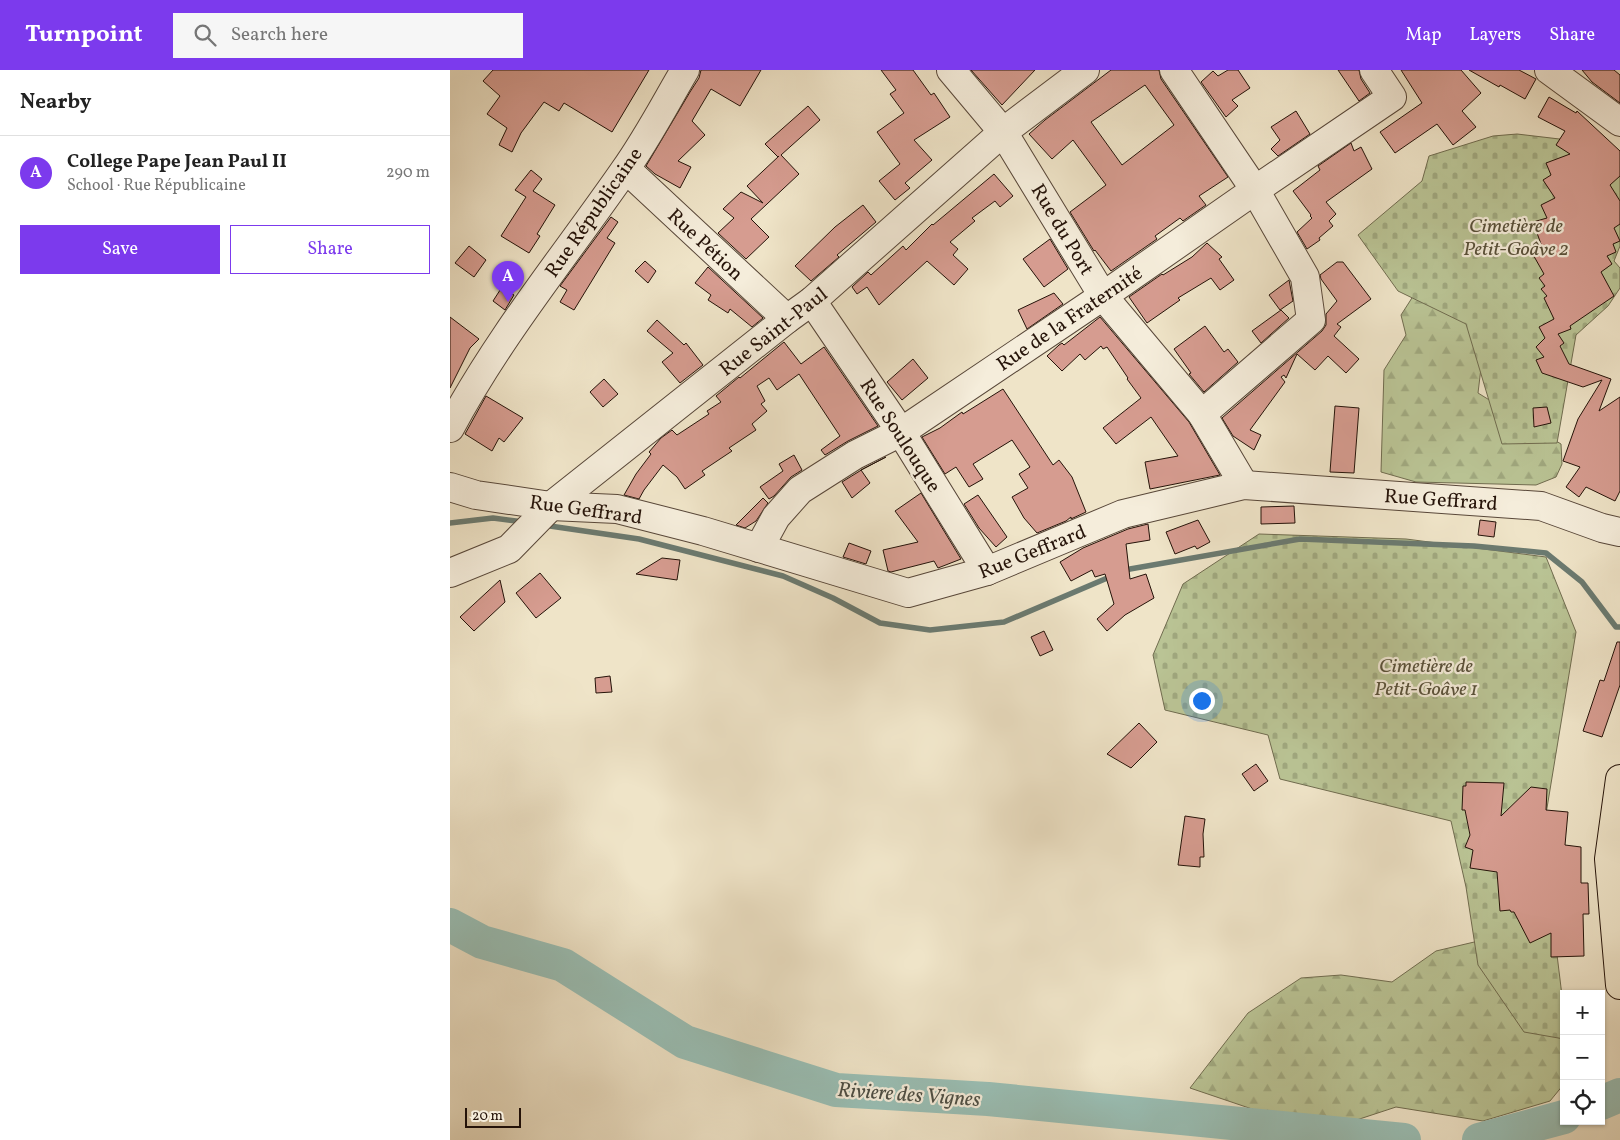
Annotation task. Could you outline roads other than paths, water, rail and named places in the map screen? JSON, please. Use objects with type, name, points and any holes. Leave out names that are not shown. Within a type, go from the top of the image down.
[{"type":"main road","points":[[1620,780],[1609,859],[1620,985]]},
{"type":"street","name":"Rue Républicaine","points":[[450,428],[465,400],[521,314],[626,169],[685,70]]},
{"type":"street","name":"Rue du Port","points":[[951,70],[1003,132],[1103,296],[1202,414],[1244,486]]},
{"type":"street","name":"Rue Saint-Paul","points":[[450,573],[509,549],[551,506],[812,301],[1003,132],[1085,70]]},
{"type":"street","points":[[1174,70],[1255,190],[1305,277],[1311,320],[1202,414]]},
{"type":"street","name":"Rue de la Fraternité","points":[[759,548],[776,517],[800,490],[855,455],[901,432],[1103,296],[1392,97],[1374,70]]},
{"type":"street","points":[[1549,70],[1620,122]]},
{"type":"street","name":"Rue Pétion","points":[[626,169],[787,319]]},
{"type":"street","name":"Rue Soulouque","points":[[812,301],[901,432],[987,571]]},
{"type":"street","name":"Rue Geffrard","points":[[450,487],[476,495],[551,506],[617,509],[703,531],[908,593],[987,571],[1123,514],[1244,486],[1540,506],[1602,528],[1620,532]]},
{"type":"waterway","points":[[450,523],[493,518],[524,522]]},
{"type":"waterway","points":[[543,525],[639,539],[783,576],[833,598],[880,623],[930,630],[1004,622],[1112,576]]},
{"type":"waterway","points":[[1123,572],[1130,569],[1300,539],[1474,546],[1546,553],[1582,582],[1616,627],[1620,627]]},
{"type":"waterway","name":"Riviere des Vignes","points":[[450,925],[482,942],[563,965],[685,1042],[836,1090],[988,1099],[1404,1140]]},
{"type":"waterway","name":"Riviere des Vignes","points":[[1605,1101],[1620,1095]]},
{"type":"waterway","name":"Riviere des Vignes","points":[[1479,1140],[1560,1118]]},
{"type":"place","name":"College Pape Jean Paul II","points":[[508,302]]},
{"type":"park label","name":"Cimetière de Petit-Goâve 2","points":[[1516,236]]},
{"type":"park label","name":"Cimetière de Petit-Goâve 1","points":[[1426,676]]}]
